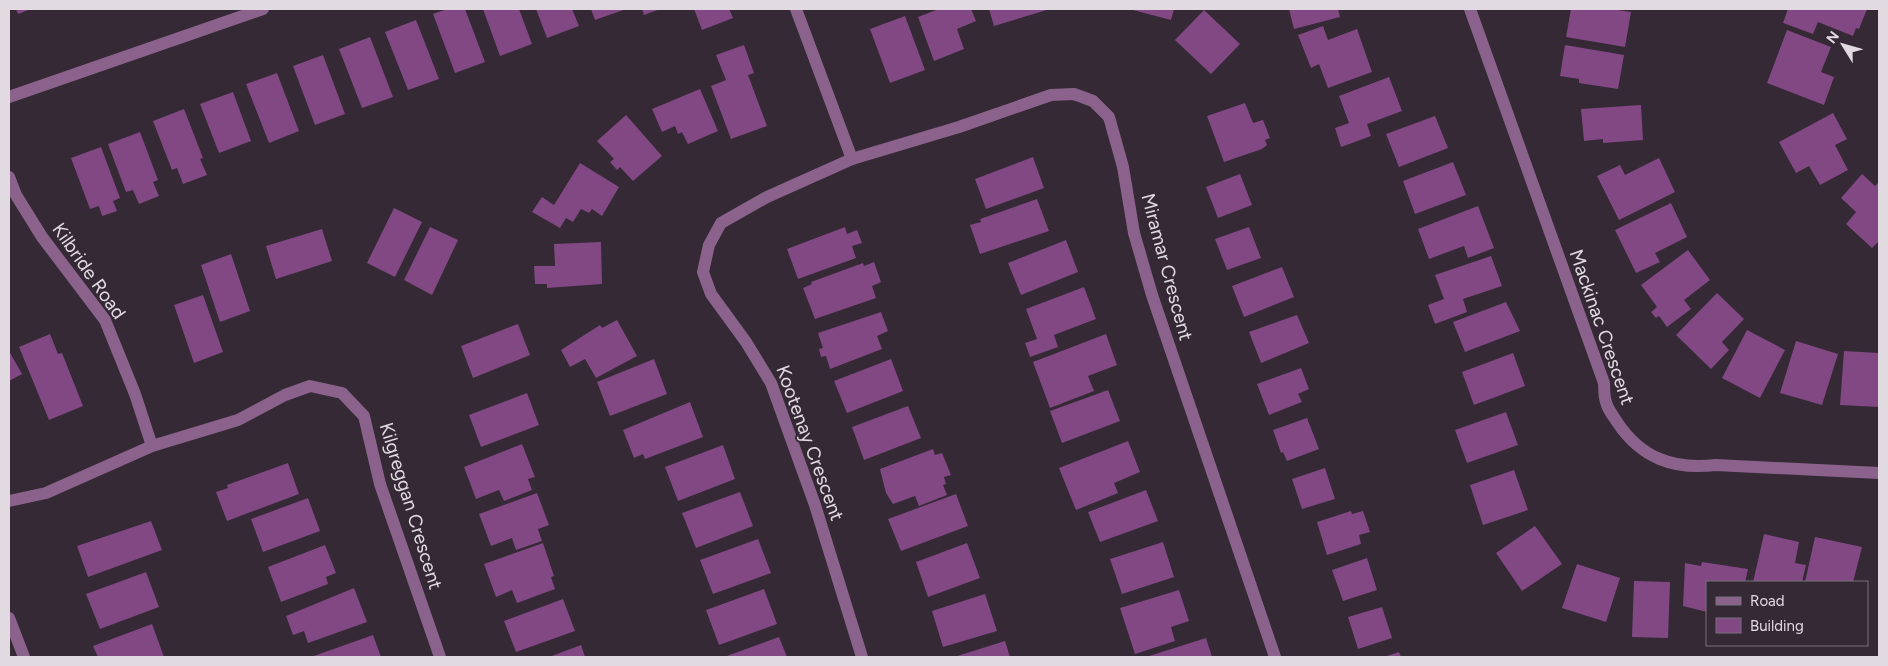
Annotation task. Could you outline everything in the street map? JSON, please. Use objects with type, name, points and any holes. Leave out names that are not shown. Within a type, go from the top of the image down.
[{"type":"street","points":[[9,97],[263,9]]},
{"type":"street","points":[[796,9],[852,159]]},
{"type":"street","name":"Mackinac Crescent","points":[[1470,9],[1604,383],[1607,406],[1628,438],[1650,456],[1675,464],[1698,468],[1716,465],[1879,473]]},
{"type":"street","name":"Miramar Crescent","points":[[852,159],[959,127],[1051,95],[1074,94],[1093,100],[1109,117],[1123,167],[1134,234],[1152,295],[1275,657]]},
{"type":"street","name":"Kootenay Crescent","points":[[852,159],[767,197],[721,223],[709,245],[703,272],[712,294],[746,342],[771,383],[815,506],[862,657]]},
{"type":"street","name":"Kilbride Road","points":[[9,178],[16,195],[42,237],[105,320],[135,394],[152,446]]},
{"type":"street","name":"Kilgreggan Crescent","points":[[9,501],[46,492],[152,446],[238,420],[285,396],[310,386],[342,393],[364,416],[380,484],[440,657]]},
{"type":"street","points":[[9,618],[24,657]]},
{"type":"building","points":[[16,9],[31,9],[18,14]]},
{"type":"building","points":[[447,9],[465,9],[485,62],[455,73],[433,14]]},
{"type":"building","points":[[483,9],[519,9],[532,44],[500,56]]},
{"type":"building","points":[[536,9],[572,9],[579,26],[547,38]]},
{"type":"building","points":[[591,9],[626,9],[595,20]]},
{"type":"building","points":[[642,9],[660,9],[644,15]]},
{"type":"building","points":[[694,9],[729,9],[733,18],[702,30]]},
{"type":"building","points":[[939,9],[971,9],[976,21],[957,29],[964,49],[934,61],[918,17]]},
{"type":"building","points":[[989,9],[1050,9],[994,26]]},
{"type":"building","points":[[1129,9],[1174,9],[1171,20]]},
{"type":"building","points":[[1289,9],[1338,9],[1340,17],[1294,29]]},
{"type":"building","points":[[1571,9],[1611,9],[1631,12],[1625,47],[1566,37]]},
{"type":"building","points":[[1788,9],[1867,9],[1859,29],[1856,28],[1853,36],[1818,22],[1813,34],[1783,23]]},
{"type":"building","points":[[1204,10],[1240,44],[1211,74],[1175,40]]},
{"type":"building","points":[[905,16],[925,70],[890,83],[870,29]]},
{"type":"building","points":[[416,20],[439,79],[408,90],[385,32]]},
{"type":"building","points":[[1323,26],[1328,40],[1357,29],[1372,72],[1328,88],[1319,64],[1311,68],[1298,35]]},
{"type":"building","points":[[1787,30],[1831,47],[1821,72],[1834,77],[1824,105],[1767,83]]},
{"type":"building","points":[[370,37],[393,97],[362,108],[339,49]]},
{"type":"building","points":[[744,45],[754,73],[748,75],[767,126],[731,139],[711,86],[726,80],[716,55]]},
{"type":"building","points":[[1565,45],[1624,55],[1618,89],[1579,83],[1579,79],[1560,76]]},
{"type":"building","points":[[323,55],[345,114],[315,125],[293,66]]},
{"type":"building","points":[[277,73],[299,131],[269,143],[246,84]]},
{"type":"building","points":[[1389,77],[1402,111],[1367,124],[1371,136],[1341,147],[1335,128],[1349,123],[1339,96]]},
{"type":"building","points":[[700,89],[718,131],[688,144],[682,132],[678,134],[675,126],[662,132],[652,109]]},
{"type":"building","points":[[233,92],[251,141],[219,153],[200,104]]},
{"type":"building","points":[[1245,103],[1253,123],[1263,120],[1270,138],[1265,140],[1267,145],[1262,149],[1224,162],[1207,116]]},
{"type":"building","points":[[1641,105],[1643,140],[1603,143],[1603,139],[1584,141],[1581,109]]},
{"type":"building","points":[[184,109],[203,158],[200,159],[207,175],[183,184],[177,168],[172,170],[153,121]]},
{"type":"building","points":[[1833,113],[1847,139],[1835,145],[1848,170],[1820,185],[1809,166],[1796,173],[1779,142]]},
{"type":"building","points":[[626,115],[662,156],[633,181],[620,167],[617,170],[610,162],[614,159],[597,141]]},
{"type":"building","points":[[1435,116],[1448,148],[1399,167],[1386,134]]},
{"type":"building","points":[[140,132],[158,180],[153,182],[159,196],[139,204],[133,190],[126,192],[108,144]]},
{"type":"building","points":[[101,147],[120,198],[113,201],[117,211],[102,216],[99,206],[90,209],[71,158]]},
{"type":"building","points":[[1033,157],[1044,188],[986,209],[975,179]]},
{"type":"building","points":[[1659,158],[1675,192],[1619,220],[1597,176],[1620,165],[1625,175]]},
{"type":"building","points":[[1453,162],[1466,195],[1415,214],[1403,181]]},
{"type":"building","points":[[580,163],[619,187],[602,216],[592,209],[589,213],[581,209],[573,222],[566,218],[560,228],[532,212],[542,197],[554,205]]},
{"type":"building","points":[[1240,174],[1252,205],[1218,218],[1206,187]]},
{"type":"building","points":[[1862,174],[1875,186],[1879,182],[1879,241],[1872,248],[1846,224],[1856,212],[1841,198]]},
{"type":"building","points":[[1037,199],[1049,231],[980,254],[970,225],[981,222],[980,219]]},
{"type":"building","points":[[1671,203],[1687,237],[1655,253],[1660,262],[1636,273],[1615,230]]},
{"type":"building","points":[[1478,206],[1494,248],[1468,258],[1464,246],[1429,259],[1418,229]]},
{"type":"building","points":[[394,208],[422,222],[395,277],[367,263]]},
{"type":"building","points":[[430,227],[458,240],[432,295],[404,280]]},
{"type":"building","points":[[845,227],[847,234],[857,230],[862,243],[852,246],[856,258],[798,279],[787,249]]},
{"type":"building","points":[[1249,227],[1261,258],[1227,270],[1215,239]]},
{"type":"building","points":[[322,229],[332,261],[276,279],[266,246]]},
{"type":"building","points":[[1066,240],[1078,272],[1021,295],[1008,263]]},
{"type":"building","points":[[601,242],[602,284],[547,288],[547,284],[535,284],[534,266],[555,266],[554,244]]},
{"type":"building","points":[[1688,250],[1710,280],[1684,300],[1691,309],[1667,327],[1659,316],[1656,318],[1651,312],[1657,307],[1641,285]]},
{"type":"building","points":[[231,254],[250,311],[220,322],[201,265]]},
{"type":"building","points":[[1491,256],[1502,286],[1463,299],[1467,312],[1435,324],[1428,305],[1444,299],[1435,275]]},
{"type":"building","points":[[874,262],[881,282],[872,286],[876,298],[815,319],[803,288],[812,284],[811,282],[863,263],[864,266]]},
{"type":"building","points":[[1282,267],[1294,297],[1244,317],[1232,286]]},
{"type":"building","points":[[1084,287],[1096,319],[1054,335],[1058,347],[1030,357],[1025,343],[1037,339],[1026,309]]},
{"type":"building","points":[[1717,293],[1744,319],[1722,342],[1729,350],[1711,369],[1676,335]]},
{"type":"building","points":[[203,295],[223,352],[194,363],[174,305]]},
{"type":"building","points":[[1506,302],[1520,331],[1465,352],[1453,322]]},
{"type":"building","points":[[881,312],[888,331],[877,336],[882,349],[830,369],[826,356],[821,357],[819,349],[823,348],[818,333]]},
{"type":"building","points":[[1297,315],[1309,343],[1261,363],[1249,332]]},
{"type":"building","points":[[617,320],[637,356],[596,378],[585,359],[570,367],[561,350],[600,325],[602,328]]},
{"type":"building","points":[[518,324],[530,355],[473,378],[461,346]]},
{"type":"building","points":[[1747,330],[1785,350],[1760,398],[1722,378]]},
{"type":"building","points":[[50,334],[58,354],[62,353],[83,406],[49,420],[19,347]]},
{"type":"building","points":[[1106,334],[1117,365],[1088,376],[1094,391],[1050,408],[1033,362]]},
{"type":"building","points":[[1796,341],[1838,354],[1822,405],[1780,393]]},
{"type":"building","points":[[9,351],[22,374],[9,381]]},
{"type":"building","points":[[1844,351],[1879,353],[1879,407],[1840,405]]},
{"type":"building","points":[[1513,353],[1525,386],[1474,405],[1462,372]]},
{"type":"building","points":[[654,359],[667,394],[610,416],[597,382]]},
{"type":"building","points":[[891,359],[903,391],[847,413],[834,381]]},
{"type":"building","points":[[1301,368],[1309,389],[1298,394],[1302,402],[1269,415],[1257,384]]},
{"type":"building","points":[[1108,390],[1120,421],[1062,443],[1050,411]]},
{"type":"building","points":[[527,393],[539,425],[481,447],[469,415]]},
{"type":"building","points":[[690,402],[703,437],[645,459],[643,454],[634,458],[623,430]]},
{"type":"building","points":[[908,406],[921,438],[864,460],[852,427]]},
{"type":"building","points":[[1506,412],[1518,445],[1467,463],[1455,430]]},
{"type":"building","points":[[1307,418],[1319,449],[1287,461],[1283,452],[1281,453],[1273,430]]},
{"type":"building","points":[[1128,441],[1140,472],[1114,483],[1118,493],[1076,510],[1059,468]]},
{"type":"building","points":[[522,444],[535,477],[528,479],[532,490],[504,501],[499,490],[476,499],[464,467]]},
{"type":"building","points":[[723,445],[735,479],[678,501],[665,467]]},
{"type":"building","points":[[933,449],[935,455],[942,453],[951,475],[944,477],[946,484],[943,485],[947,495],[919,506],[915,496],[893,504],[886,493],[880,469]]},
{"type":"building","points":[[288,463],[299,494],[227,521],[216,492],[228,488],[227,485]]},
{"type":"building","points":[[1325,468],[1335,499],[1302,509],[1292,479]]},
{"type":"building","points":[[1514,470],[1528,510],[1483,525],[1470,485]]},
{"type":"building","points":[[1146,490],[1158,521],[1100,542],[1088,512]]},
{"type":"building","points":[[740,492],[753,526],[696,548],[682,513]]},
{"type":"building","points":[[537,493],[549,525],[538,529],[542,541],[516,550],[512,538],[491,546],[479,514]]},
{"type":"building","points":[[956,494],[968,526],[901,551],[888,519]]},
{"type":"building","points":[[308,498],[320,531],[263,552],[251,519]]},
{"type":"building","points":[[1351,511],[1352,514],[1363,511],[1370,532],[1359,535],[1361,544],[1327,555],[1317,522]]},
{"type":"building","points":[[151,521],[162,550],[88,577],[77,546]]},
{"type":"building","points":[[1535,526],[1562,564],[1522,591],[1496,553]]},
{"type":"building","points":[[1764,534],[1799,542],[1795,563],[1806,565],[1802,581],[1753,581]]},
{"type":"building","points":[[1815,537],[1862,547],[1853,581],[1805,581]]},
{"type":"building","points":[[758,539],[771,573],[713,594],[700,560]]},
{"type":"building","points":[[1163,542],[1174,577],[1122,594],[1110,559]]},
{"type":"building","points":[[543,543],[554,576],[551,577],[555,589],[517,603],[512,590],[496,597],[484,564]]},
{"type":"building","points":[[967,543],[980,578],[928,597],[916,562]]},
{"type":"building","points":[[325,545],[336,573],[326,577],[328,584],[281,602],[268,567]]},
{"type":"building","points":[[1367,558],[1377,590],[1343,601],[1332,570]]},
{"type":"building","points":[[1702,562],[1748,569],[1745,581],[1706,581],[1706,612],[1683,606],[1685,563],[1701,566]]},
{"type":"building","points":[[1577,564],[1620,578],[1606,622],[1562,608]]},
{"type":"building","points":[[146,572],[159,607],[100,629],[86,594]]},
{"type":"building","points":[[1634,581],[1670,582],[1668,638],[1632,637]]},
{"type":"building","points":[[354,588],[367,622],[308,643],[304,631],[293,635],[286,616]]},
{"type":"building","points":[[764,589],[777,624],[719,645],[706,610]]},
{"type":"building","points":[[1179,590],[1189,621],[1171,627],[1175,641],[1135,654],[1120,608]]},
{"type":"building","points":[[985,594],[997,631],[943,647],[932,611]]},
{"type":"building","points":[[563,599],[575,631],[516,652],[504,621]]},
{"type":"building","points":[[1382,607],[1392,638],[1358,649],[1348,617]]},
{"type":"building","points":[[152,624],[164,657],[98,657],[93,646]]},
{"type":"building","points":[[373,635],[381,657],[311,657]]},
{"type":"building","points":[[779,637],[787,657],[724,657]]},
{"type":"building","points":[[1206,638],[1212,657],[1146,657]]},
{"type":"building","points":[[1005,641],[1010,657],[954,657]]},
{"type":"building","points":[[581,645],[585,657],[549,657]]},
{"type":"building","points":[[1399,652],[1401,657],[1384,657]]}]
